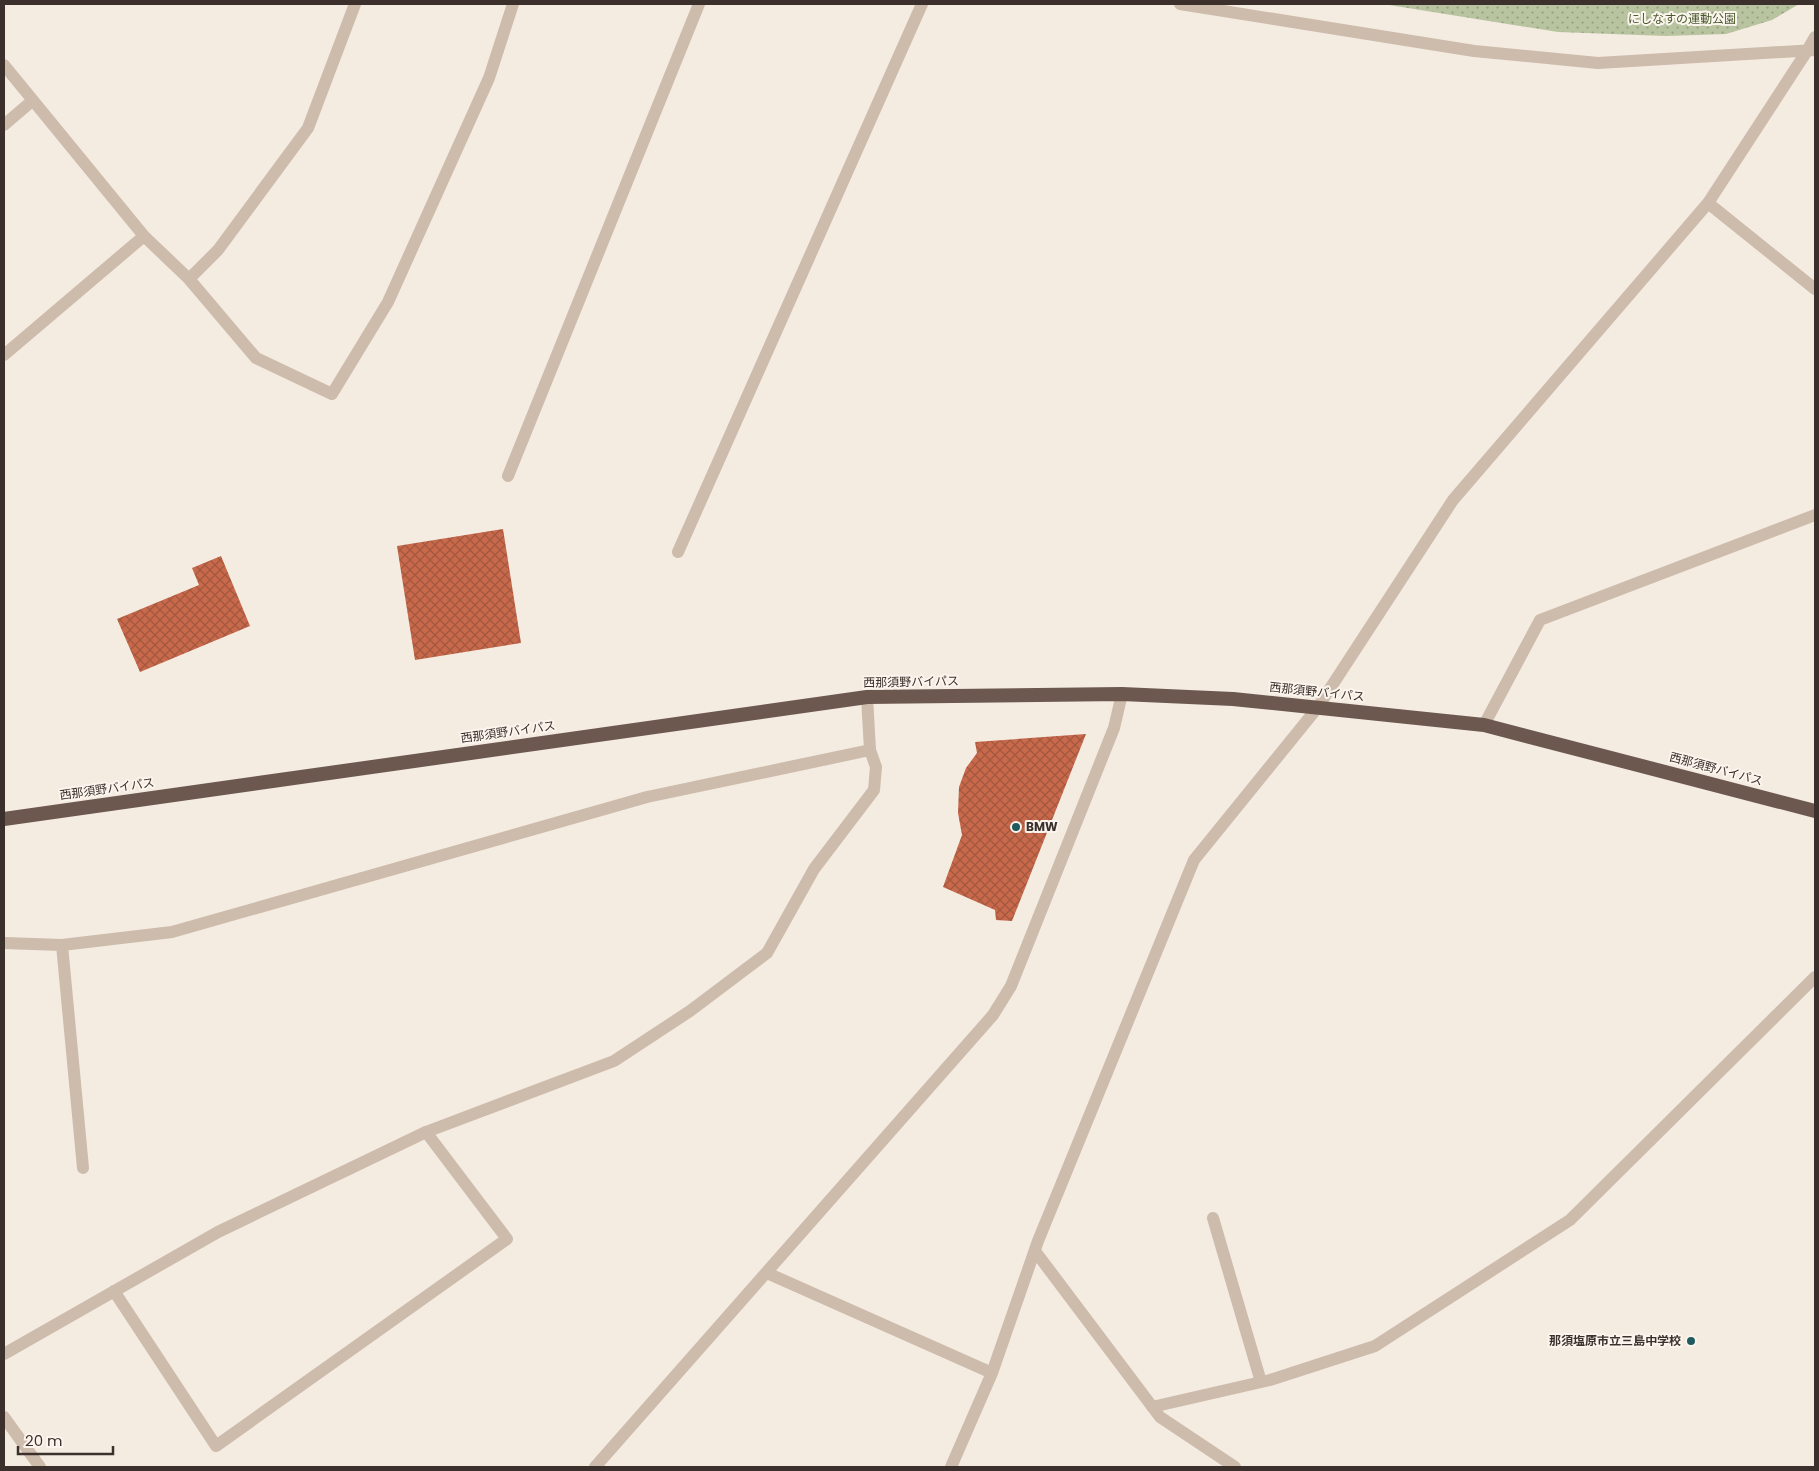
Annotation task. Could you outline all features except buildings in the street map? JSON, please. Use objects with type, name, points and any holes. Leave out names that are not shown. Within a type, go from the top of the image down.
[{"type":"highway","name":"西那須野バイパス","points":[[4,819],[867,697],[1122,694],[1234,699],[1484,725],[1815,811]]},
{"type":"street","points":[[189,279],[218,250],[308,128],[355,4]]},
{"type":"street","points":[[4,65],[144,236],[189,279],[256,358],[332,394],[388,302],[489,78],[513,4]]},
{"type":"street","points":[[508,476],[698,4]]},
{"type":"street","points":[[678,552],[922,4]]},
{"type":"street","points":[[1180,4],[1474,52],[1598,63],[1811,50]]},
{"type":"street","points":[[951,1467],[992,1373],[1035,1251],[1194,860],[1318,707],[1453,500],[1708,203],[1811,50],[1815,37]]},
{"type":"street","points":[[4,125],[32,101]]},
{"type":"street","points":[[1708,203],[1815,289]]},
{"type":"street","points":[[4,355],[144,236]]},
{"type":"street","points":[[1484,725],[1540,620],[1815,515]]},
{"type":"street","points":[[595,1467],[993,1016],[1011,986],[1114,728],[1122,694]]},
{"type":"street","points":[[4,1354],[218,1232],[426,1132],[614,1061],[690,1011],[767,953],[814,869],[874,790],[876,767],[870,750],[867,697]]},
{"type":"street","points":[[4,944],[62,945],[172,932],[647,797],[870,750]]},
{"type":"street","points":[[62,945],[83,1168]]},
{"type":"street","points":[[1152,1406],[1260,1382],[1376,1346],[1570,1220],[1815,977]]},
{"type":"street","points":[[114,1291],[216,1446],[507,1239],[426,1132]]},
{"type":"street","points":[[1214,1218],[1260,1382]]},
{"type":"street","points":[[1035,1251],[1160,1417],[1235,1467]]},
{"type":"street","points":[[767,1273],[992,1373]]},
{"type":"street","points":[[4,1417],[40,1467]]},
{"type":"green space","name":"にしなすの運動公園","points":[[1383,4],[1799,4],[1772,20],[1726,34],[1666,36],[1558,32]]},
{"type":"place","name":"BMW","points":[[1016,827]]},
{"type":"place","name":"那須塩原市立三島中学校","points":[[1691,1341]]}]
